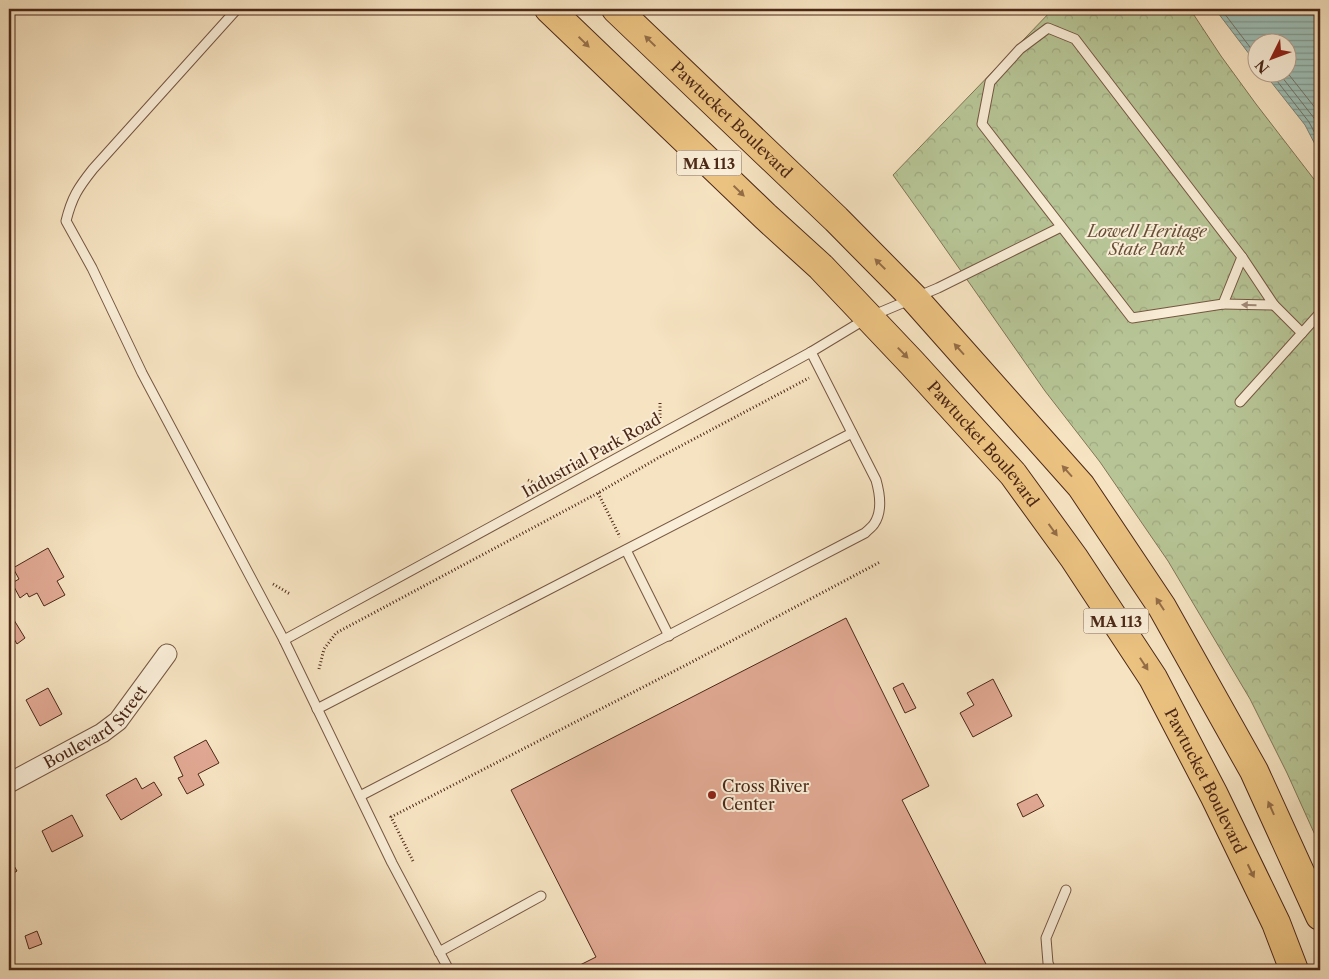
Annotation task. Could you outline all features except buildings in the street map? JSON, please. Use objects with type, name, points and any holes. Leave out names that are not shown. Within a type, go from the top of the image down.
[{"type":"main road","name":"Pawtucket Boulevard","points":[[549,9],[765,216],[821,267],[912,363],[1012,474],[1074,558],[1153,678],[1218,803],[1276,923],[1294,970]]},
{"type":"main road","name":"Pawtucket Boulevard","points":[[616,9],[829,212],[914,298],[1081,486],[1162,607],[1254,771],[1320,916]]},
{"type":"street","name":"Boulevard Street","points":[[9,783],[102,733],[118,721],[167,654]]},
{"type":"lane","points":[[237,9],[79,186],[71,202],[66,220],[92,268],[142,374],[284,640],[392,863],[449,970]]},
{"type":"lane","points":[[1274,306],[1223,304],[1132,318],[982,124],[990,82],[1020,49],[1048,28],[1074,39],[1242,257],[1274,306],[1302,333]]},
{"type":"lane","name":"Industrial Park Road","points":[[284,640],[811,352],[869,318],[938,288],[1061,227]]},
{"type":"lane","points":[[1223,304],[1242,257]]},
{"type":"lane","points":[[1240,402],[1320,313]]},
{"type":"lane","points":[[360,796],[866,533],[874,524],[880,508],[880,494],[876,480],[811,352]]},
{"type":"lane","points":[[317,709],[852,433]]},
{"type":"lane","points":[[626,550],[669,636]]},
{"type":"lane","points":[[1051,970],[1048,963],[1046,938],[1066,890]]},
{"type":"lane","points":[[439,952],[542,896]]},
{"type":"path","points":[[320,669],[324,649],[336,633],[598,493],[658,458],[821,373]]},
{"type":"path","points":[[598,493],[626,550]]},
{"type":"path","points":[[413,861],[391,817],[688,664],[880,562]]},
{"type":"green space","name":"Lowell Heritage State Park","points":[[1053,9],[1190,9],[1256,104],[1320,187],[1320,846],[1287,773],[1250,699],[1168,561],[1100,462],[1045,391],[893,175]]},
{"type":"water","points":[[1215,9],[1320,9],[1320,154],[1305,125],[1271,82],[1296,82],[1296,32],[1246,32],[1246,50]]},
{"type":"place","name":"Cross River Center","points":[[712,795]]}]
